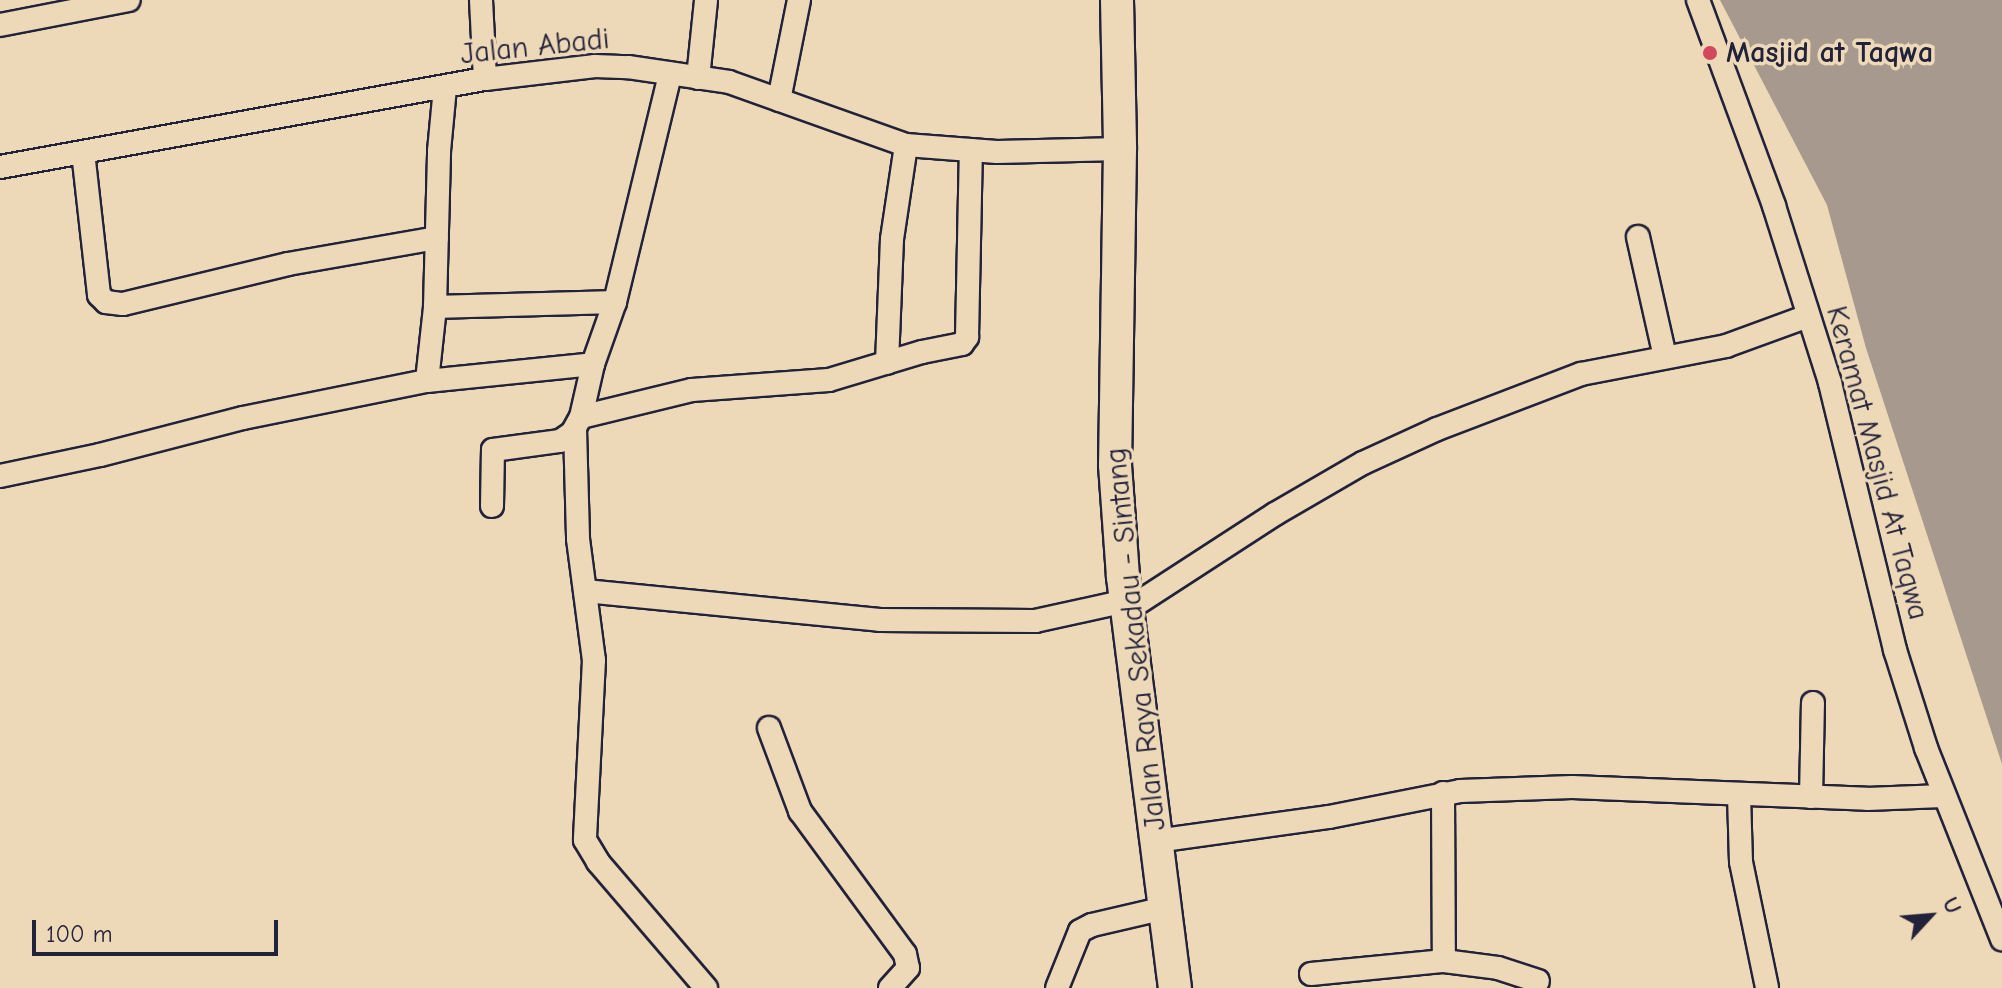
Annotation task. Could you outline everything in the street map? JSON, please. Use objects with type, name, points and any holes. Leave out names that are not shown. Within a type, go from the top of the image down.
[{"type":"highway","name":"Jalan Raya Sekadau - Sintang","points":[[1117,0],[1120,149],[1115,465],[1127,606],[1175,988]]},
{"type":"street","points":[[0,25],[129,0]]},
{"type":"street","points":[[481,0],[485,79]]},
{"type":"street","points":[[698,78],[706,0]]},
{"type":"street","points":[[779,100],[799,0]]},
{"type":"street","name":"Keramat Masjid At Taqwa","points":[[1698,0],[1774,206],[1830,383],[1891,630],[1943,796],[2002,939]]},
{"type":"street","name":"Jalan Abadi","points":[[0,167],[485,79],[595,66],[729,82],[906,145],[971,150],[1120,149]]},
{"type":"street","points":[[670,74],[615,302],[593,364],[578,423],[578,539],[594,660],[585,840],[598,862],[706,988]]},
{"type":"street","points":[[427,381],[435,307],[445,87]]},
{"type":"street","points":[[887,363],[892,239],[906,145]]},
{"type":"street","points":[[492,506],[493,450],[553,444],[578,423],[692,390],[829,380],[965,341],[971,150]]},
{"type":"street","points":[[83,152],[99,295],[106,302],[123,304],[288,264],[437,238]]},
{"type":"street","points":[[1638,237],[1665,357]]},
{"type":"street","points":[[435,307],[615,302]]},
{"type":"street","points":[[585,591],[880,620],[1035,621],[1127,606],[1275,514],[1404,444],[1564,379],[1726,346],[1808,316]]},
{"type":"street","points":[[0,476],[100,455],[243,418],[427,381],[593,364]]},
{"type":"street","points":[[1811,797],[1813,703]]},
{"type":"street","points":[[769,728],[800,811],[905,954],[908,968],[890,988]]},
{"type":"street","points":[[1156,841],[1329,817],[1443,793],[1572,787],[1891,800],[1943,796]]},
{"type":"street","points":[[1443,793],[1444,961]]},
{"type":"street","points":[[1739,795],[1741,862],[1767,988]]},
{"type":"street","points":[[1057,988],[1066,974],[1076,938],[1086,927],[1165,908]]},
{"type":"street","points":[[1311,974],[1444,961],[1489,966],[1538,981]]},
{"type":"shaded area","points":[[1720,0],[2002,0],[2002,764],[1866,348],[1827,205]]},
{"type":"place","name":"Masjid at Taqwa","points":[[1710,53]]}]
